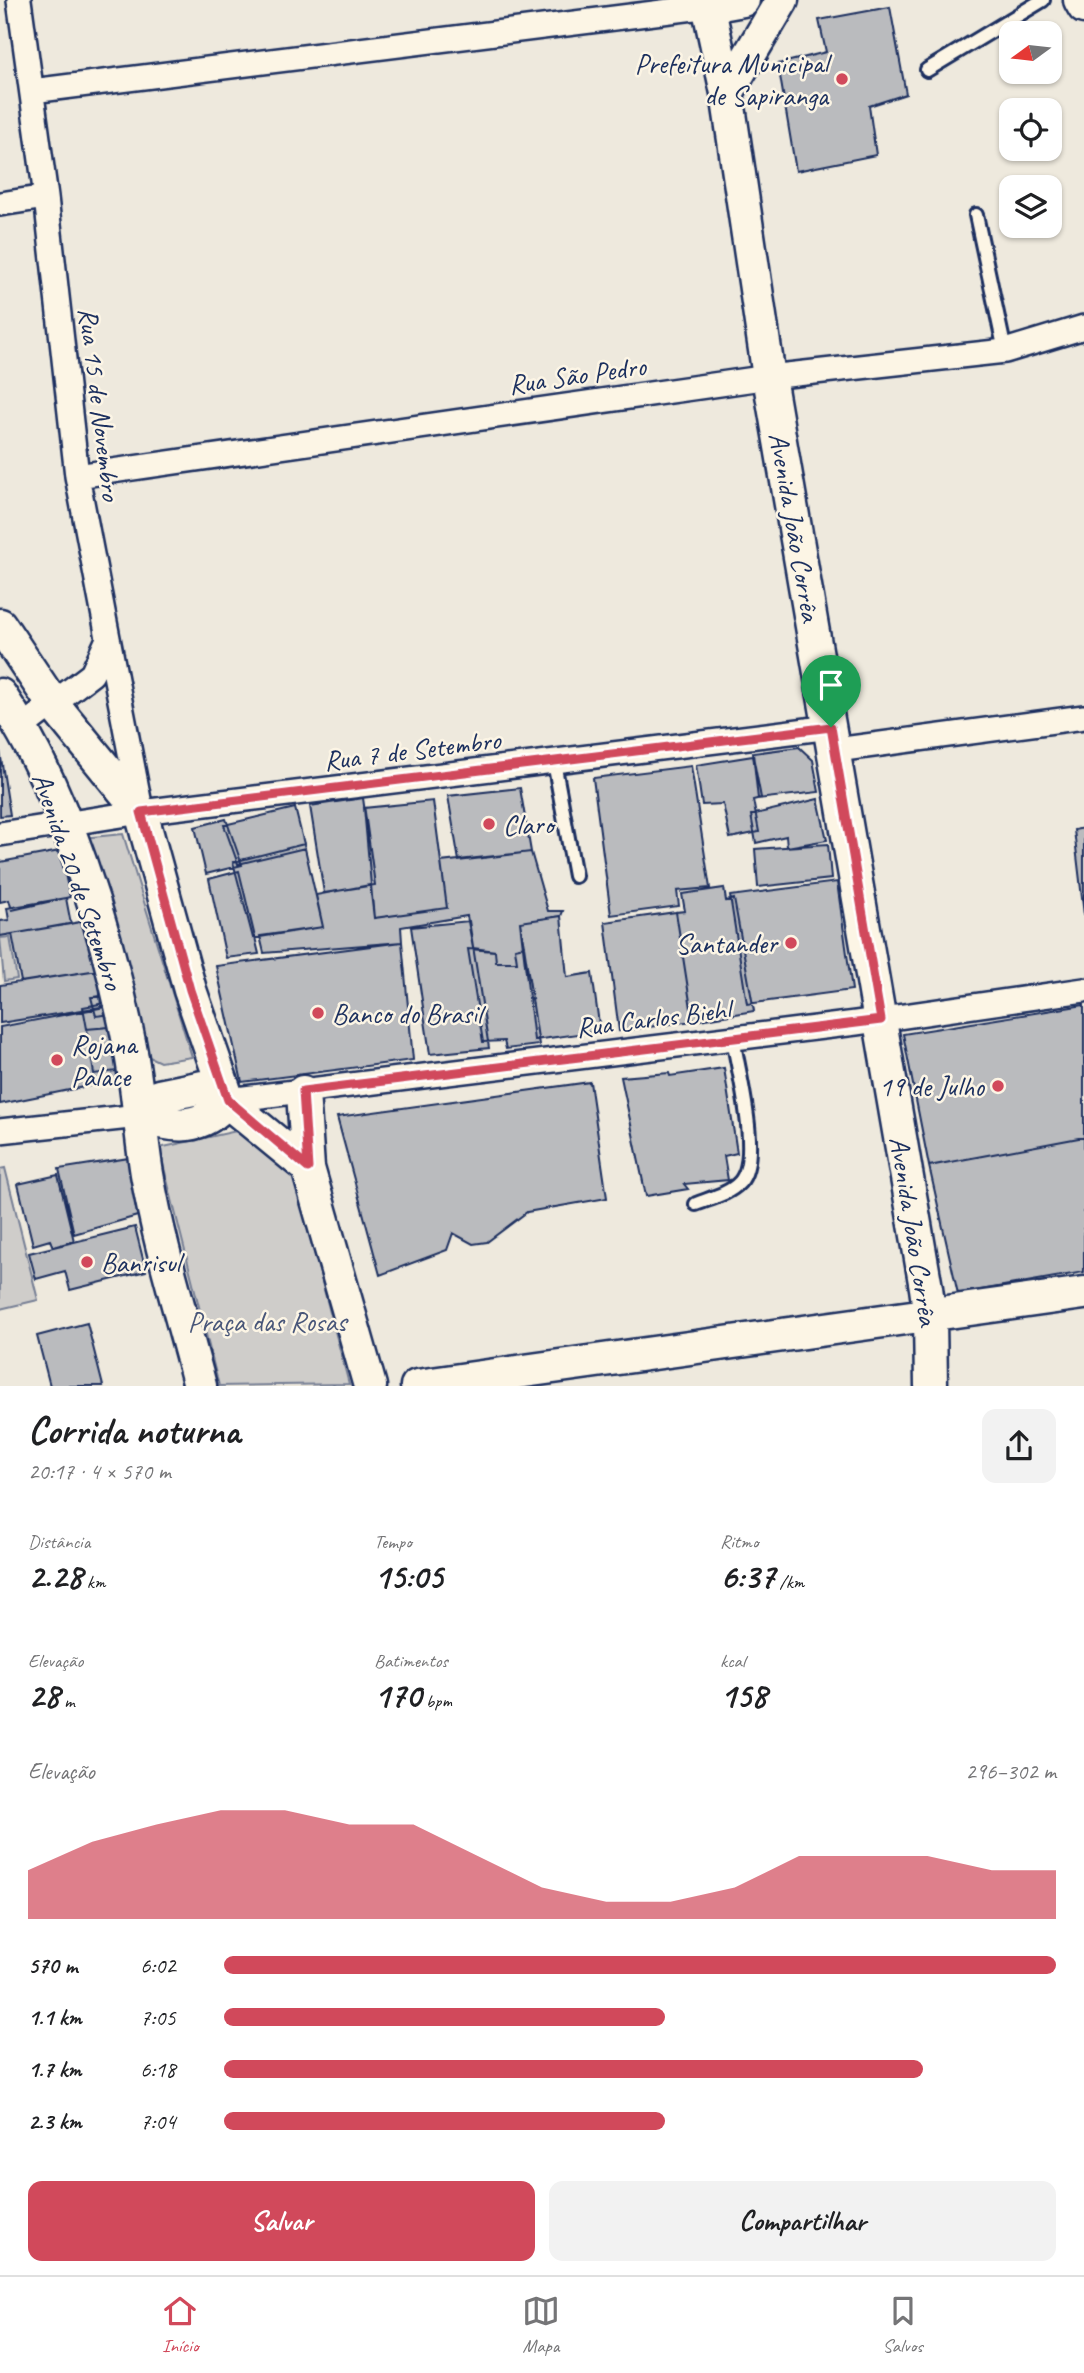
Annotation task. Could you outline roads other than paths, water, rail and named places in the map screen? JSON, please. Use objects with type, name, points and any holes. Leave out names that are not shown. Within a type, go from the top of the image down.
[{"type":"main road","points":[[709,3],[743,0]]},
{"type":"main road","points":[[727,93],[782,0]]},
{"type":"main road","points":[[1080,0],[1084,8]]},
{"type":"main road","name":"Avenida João Corrêa","points":[[709,3],[727,93],[769,377],[930,1317],[931,1386]]},
{"type":"main road","name":"Avenida 20 de Setembro","points":[[0,625],[53,705],[141,812],[190,990],[228,1100]]},
{"type":"main road","name":"Avenida 20 de Setembro","points":[[0,695],[22,727],[65,825],[100,926],[130,1043],[147,1176],[200,1386]]},
{"type":"main road","points":[[303,1091],[308,1168],[370,1386]]},
{"type":"main road","points":[[139,1116],[171,1127],[213,1117],[228,1100],[308,1168]]},
{"type":"main road","points":[[417,1386],[930,1317],[1084,1293]]},
{"type":"street","name":"Rua 15 de Novembro","points":[[19,0],[46,197],[77,476],[141,812]]},
{"type":"street","points":[[32,91],[709,3]]},
{"type":"street","points":[[0,204],[46,197]]},
{"type":"street","name":"Rua São Pedro","points":[[77,476],[769,377],[1005,351],[1084,327]]},
{"type":"street","points":[[22,727],[92,674],[107,641]]},
{"type":"street","name":"Rua 7 de Setembro","points":[[0,834],[141,812],[554,762],[1084,717]]},
{"type":"street","name":"Rua Carlos Biehl","points":[[228,1100],[881,1020],[1084,990]]},
{"type":"street","points":[[0,1131],[139,1116]]},
{"type":"lane","points":[[927,70],[1042,0]]},
{"type":"lane","points":[[976,215],[1005,351]]},
{"type":"lane","points":[[554,762],[575,876]]},
{"type":"lane","points":[[696,1204],[729,1191],[748,1169],[750,1148],[733,1038]]},
{"type":"place","name":"Prefeitura Municipal de Sapiranga","points":[[842,79]]},
{"type":"place","name":"Claro","points":[[489,824]]},
{"type":"place","name":"Santander","points":[[791,943]]},
{"type":"place","name":"Banco do Brasil","points":[[318,1013]]},
{"type":"place","name":"Rojana Palace","points":[[57,1060]]},
{"type":"place","name":"19 de Julho","points":[[998,1086]]},
{"type":"place","name":"Banrisul","points":[[87,1262]]},
{"type":"park label","name":"Praça das Rosas","points":[[267,1321]]}]
